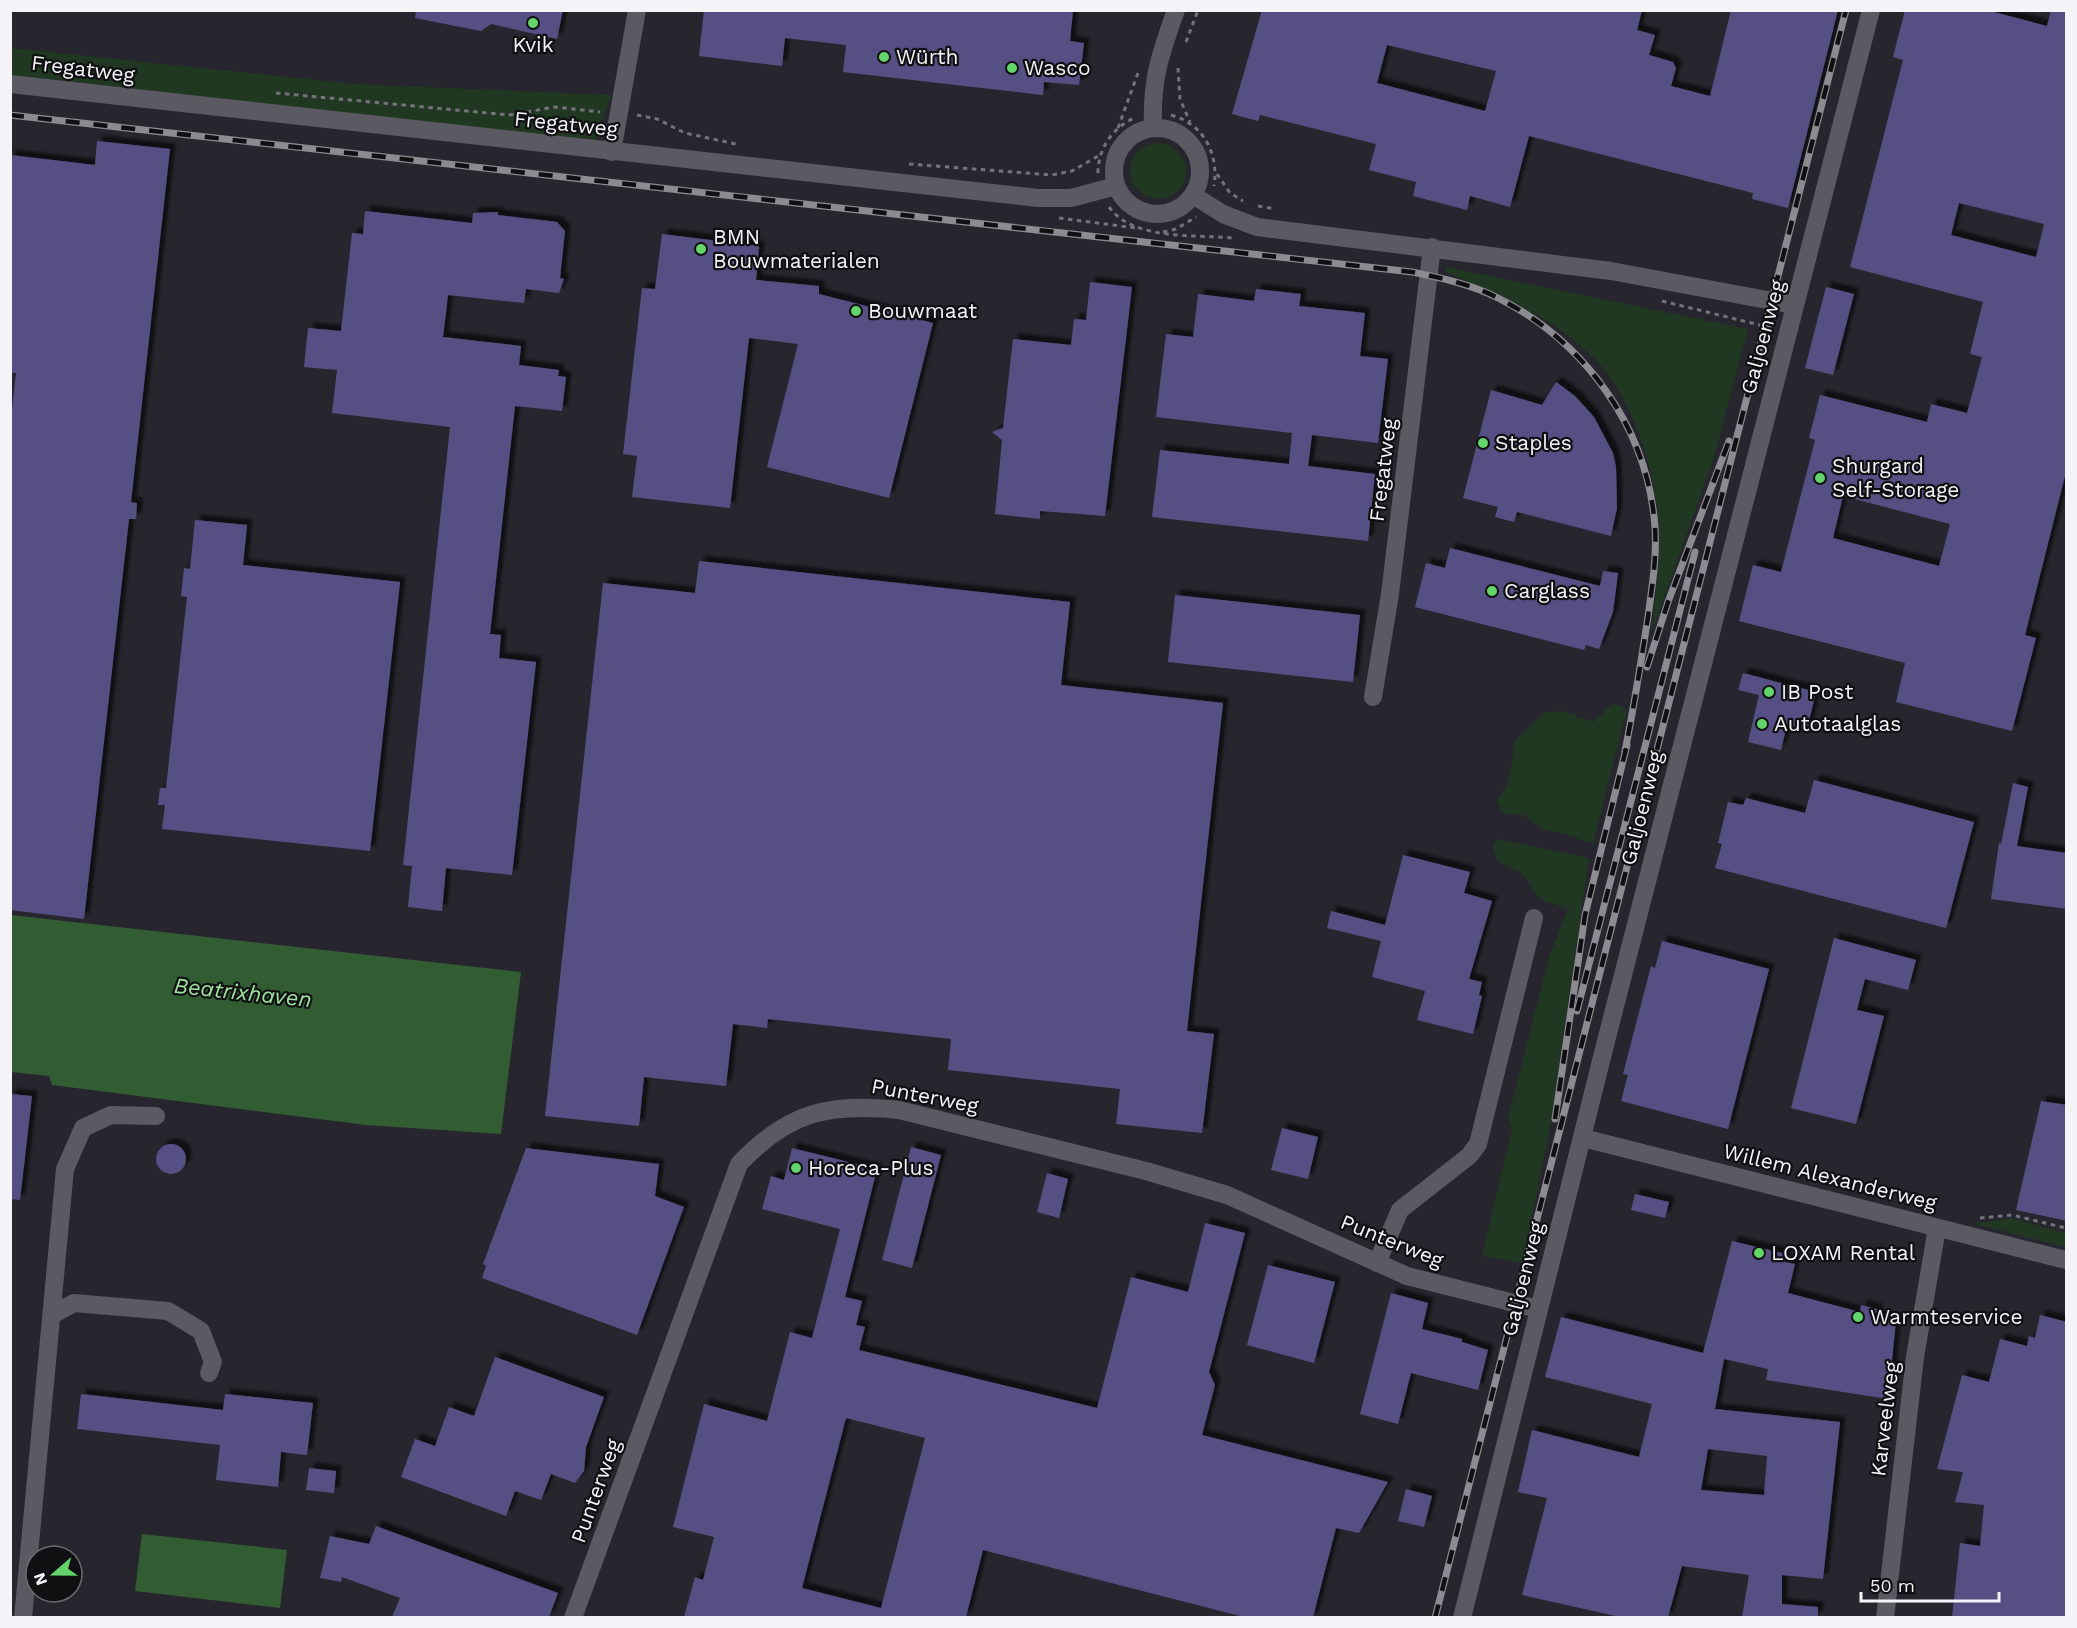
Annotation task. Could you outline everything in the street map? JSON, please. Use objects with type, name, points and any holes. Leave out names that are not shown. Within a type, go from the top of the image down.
[{"type":"street","points":[[612,152],[637,10]]},
{"type":"street","points":[[1153,121],[1153,86],[1160,55],[1176,10]]},
{"type":"street","name":"Galjoenweg","points":[[1462,1617],[1538,1309],[1871,10]]},
{"type":"street","name":"Fregatweg","points":[[10,84],[612,152],[1056,199],[1108,189]]},
{"type":"street","points":[[1153,121],[1134,134],[1120,148],[1108,189],[1127,202],[1152,214],[1200,200]]},
{"type":"street","points":[[1153,121],[1178,134],[1196,153],[1200,170],[1200,200]]},
{"type":"street","points":[[1200,200],[1237,221],[1257,226],[1611,271],[1794,305]]},
{"type":"street","name":"Fregatweg","points":[[1373,697],[1390,594],[1432,247]]},
{"type":"street","points":[[1377,1263],[1400,1210],[1469,1156],[1478,1144],[1534,918]]},
{"type":"street","name":"Punterweg","points":[[573,1617],[739,1164],[763,1139],[789,1123],[827,1109],[858,1106],[899,1110],[1146,1171],[1227,1195],[1407,1276],[1538,1309]]},
{"type":"street","points":[[23,1617],[65,1169],[83,1128],[111,1114],[156,1116]]},
{"type":"street","name":"Willem Alexanderweg","points":[[1583,1138],[2067,1260]]},
{"type":"street","name":"Karveelweg","points":[[1885,1617],[1914,1367],[1936,1227]]},
{"type":"street","points":[[52,1315],[74,1303],[168,1311],[201,1331],[213,1362],[209,1373]]},
{"type":"path","points":[[1186,43],[1198,10]]},
{"type":"path","points":[[1118,128],[1134,79],[1141,69],[1160,55]]},
{"type":"path","points":[[1178,64],[1180,99],[1191,124]]},
{"type":"path","name":"Fregatweg","points":[[275,93],[509,115],[555,107],[650,117],[685,133],[743,146]]},
{"type":"path","points":[[1054,217],[1149,231],[1176,229],[1188,223],[1200,200],[1214,190],[1215,159],[1202,134],[1179,117],[1153,121],[1140,115],[1118,128],[1107,140],[1100,155],[1098,179],[1108,189],[1118,217],[1136,228]]},
{"type":"path","points":[[900,163],[1052,175],[1072,171],[1100,155]]},
{"type":"path","points":[[1974,1219],[2012,1215],[2067,1228]]},
{"type":"shaded area","points":[[11,48],[354,84],[611,95],[595,141],[11,75]]},
{"type":"shaded area","points":[[1158,143],[1169,145],[1178,151],[1184,160],[1186,171],[1184,182],[1178,191],[1169,197],[1158,199],[1147,197],[1138,191],[1132,182],[1130,171],[1132,160],[1138,151],[1147,145]]},
{"type":"shaded area","points":[[1446,267],[1748,329],[1714,457],[1652,632],[1659,558],[1656,496],[1648,461],[1621,395],[1597,362],[1559,329],[1513,302],[1445,272]]},
{"type":"shaded area","points":[[1612,703],[1627,709],[1593,844],[1562,833],[1544,830],[1523,815],[1505,814],[1497,802],[1509,780],[1515,741],[1545,712],[1562,711],[1594,722]]},
{"type":"shaded area","points":[[1497,839],[1589,858],[1548,1140],[1522,1263],[1482,1256],[1512,1129],[1508,1118],[1549,957],[1568,909],[1540,899],[1523,874],[1498,862],[1493,848]]},
{"type":"shaded area","points":[[2011,1218],[2066,1233],[2066,1247],[1975,1224]]},
{"type":"water","name":"Beatrixhaven","points":[[11,915],[521,972],[501,1134],[366,1125],[52,1085],[49,1076],[11,1072]]},
{"type":"water","points":[[142,1534],[287,1550],[280,1608],[135,1591]]},
{"type":"building","points":[[416,10],[563,10],[557,39],[491,24],[481,31],[415,18]]},
{"type":"building","points":[[704,10],[1073,10],[1070,41],[1084,43],[1079,85],[1044,82],[1043,95],[843,72],[846,45],[785,38],[782,66],[699,56]]},
{"type":"building","points":[[1262,10],[1642,10],[1637,30],[1655,35],[1649,55],[1673,62],[1676,68],[1671,86],[1710,96],[1731,10],[1838,10],[1788,208],[1752,199],[1753,193],[1529,136],[1510,207],[1470,196],[1467,210],[1413,196],[1416,182],[1369,170],[1376,144],[1260,115],[1258,121],[1232,114]],"holes":[[[1387,45],[1496,71],[1485,111],[1377,83]]]},
{"type":"building","points":[[1905,10],[1986,10],[2047,26],[2051,10],[2067,10],[2067,468],[2025,635],[2036,638],[2012,731],[1896,702],[1905,663],[1739,621],[1753,565],[1781,572],[1815,440],[1809,438],[1820,395],[1927,422],[1931,404],[1967,413],[1982,357],[1970,354],[1983,302],[1850,267],[1903,60],[1893,57]],"holes":[[[1959,203],[2044,224],[2036,257],[1951,235]],[[1843,496],[1950,524],[1939,566],[1833,538]]]},
{"type":"building","points":[[97,141],[170,149],[131,502],[137,503],[136,519],[129,519],[84,919],[10,910],[10,427],[16,373],[10,373],[10,155],[95,165]]},
{"type":"building","points":[[365,211],[472,223],[473,213],[498,212],[498,215],[557,222],[565,231],[560,278],[564,279],[559,293],[526,289],[524,303],[448,295],[443,337],[521,346],[519,365],[559,370],[558,376],[566,377],[562,411],[515,406],[490,634],[501,635],[499,658],[536,662],[512,875],[446,868],[442,911],[408,907],[412,866],[403,865],[450,427],[332,413],[337,370],[304,367],[308,328],[341,331],[352,233],[363,234]]},
{"type":"building","points":[[662,234],[759,246],[756,280],[819,286],[819,294],[933,323],[889,498],[767,467],[798,344],[749,338],[730,508],[632,497],[637,456],[623,454],[642,288],[655,289]]},
{"type":"building","points":[[1090,282],[1132,287],[1105,516],[1040,511],[1040,519],[995,514],[1002,440],[992,432],[1003,428],[1013,339],[1071,345],[1074,319],[1086,320]]},
{"type":"building","points":[[1826,287],[1854,294],[1833,375],[1805,368]]},
{"type":"building","points":[[1256,289],[1301,294],[1299,306],[1365,313],[1360,356],[1388,359],[1378,443],[1312,435],[1308,466],[1375,474],[1368,541],[1152,517],[1160,450],[1289,464],[1292,433],[1156,417],[1166,334],[1193,337],[1198,294],[1254,301]]},
{"type":"building","points":[[1556,382],[1575,396],[1594,417],[1613,453],[1616,467],[1617,508],[1611,536],[1517,512],[1514,522],[1495,517],[1498,507],[1463,498],[1491,390],[1542,405]]},
{"type":"building","points":[[195,520],[247,525],[243,565],[400,582],[370,851],[162,829],[165,805],[158,805],[160,788],[166,788],[187,597],[181,596],[184,568],[190,569]]},
{"type":"building","points":[[1450,548],[1600,586],[1603,571],[1618,573],[1613,612],[1599,649],[1586,645],[1584,650],[1415,607],[1426,563],[1445,568]]},
{"type":"building","points":[[699,561],[1070,602],[1061,685],[1223,703],[1187,1031],[1214,1034],[1202,1133],[1116,1124],[1120,1089],[948,1070],[951,1039],[768,1019],[767,1028],[733,1024],[726,1086],[644,1077],[639,1126],[545,1116],[603,583],[695,593]]},
{"type":"building","points":[[1175,595],[1360,615],[1353,682],[1168,662]]},
{"type":"building","points":[[1743,673],[1816,692],[1807,729],[1787,725],[1781,750],[1748,742],[1759,695],[1738,690]]},
{"type":"building","points":[[1814,780],[1974,822],[1946,928],[1715,868],[1722,844],[1718,843],[1728,802],[1743,805],[1746,798],[1805,813]]},
{"type":"building","points":[[2013,783],[2028,787],[2017,846],[2067,853],[2067,909],[1991,899],[1999,843],[2001,844]]},
{"type":"building","points":[[1403,855],[1470,872],[1464,893],[1492,901],[1469,979],[1482,982],[1479,995],[1482,996],[1473,1034],[1417,1020],[1425,991],[1372,977],[1381,941],[1327,928],[1331,911],[1385,925]]},
{"type":"building","points":[[1834,938],[1916,960],[1908,990],[1865,979],[1857,1010],[1884,1016],[1856,1124],[1791,1108]]},
{"type":"building","points":[[1662,941],[1769,969],[1728,1129],[1621,1101],[1628,1075],[1623,1074],[1651,966],[1655,968]]},
{"type":"building","points":[[10,1094],[32,1096],[20,1200],[10,1199]]},
{"type":"building","points":[[2041,1101],[2067,1105],[2067,1221],[2016,1210]]},
{"type":"building","points":[[1282,1128],[1318,1137],[1308,1179],[1271,1170]]},
{"type":"building","points":[[171,1144],[182,1148],[186,1159],[182,1170],[171,1174],[160,1170],[156,1159],[160,1148]]},
{"type":"building","points":[[911,1147],[941,1155],[912,1268],[882,1260]]},
{"type":"building","points":[[526,1148],[659,1164],[655,1196],[684,1207],[637,1335],[482,1278],[486,1266],[483,1264]]},
{"type":"building","points":[[792,1148],[877,1169],[845,1297],[862,1301],[856,1325],[865,1327],[859,1350],[1097,1408],[1131,1277],[1188,1292],[1205,1223],[1245,1233],[1209,1372],[1215,1385],[1202,1435],[1388,1482],[1359,1533],[1336,1528],[1313,1617],[1244,1617],[983,1550],[966,1617],[684,1617],[695,1577],[703,1580],[714,1537],[673,1527],[704,1404],[767,1421],[790,1332],[812,1338],[840,1229],[762,1209],[771,1176],[784,1180]],"holes":[[[846,1418],[925,1438],[881,1608],[802,1588]]]},
{"type":"building","points":[[1047,1173],[1068,1179],[1059,1218],[1037,1212]]},
{"type":"building","points":[[1635,1194],[1669,1202],[1665,1218],[1631,1210]]},
{"type":"building","points":[[1732,1241],[1786,1254],[1785,1262],[1795,1264],[1788,1293],[1860,1312],[1861,1305],[1877,1309],[1876,1315],[1896,1321],[1888,1399],[1766,1380],[1768,1369],[1724,1359],[1715,1409],[1840,1422],[1823,1579],[1782,1575],[1782,1604],[1818,1607],[1818,1617],[1742,1617],[1749,1575],[1682,1566],[1668,1617],[1620,1617],[1522,1595],[1547,1498],[1518,1492],[1532,1430],[1639,1457],[1652,1404],[1545,1377],[1561,1317],[1703,1353]],"holes":[[[1708,1449],[1767,1456],[1764,1495],[1701,1490]]]},
{"type":"building","points":[[1268,1265],[1335,1282],[1314,1363],[1247,1345]]},
{"type":"building","points":[[1391,1293],[1428,1303],[1422,1329],[1462,1339],[1462,1342],[1488,1350],[1478,1390],[1411,1373],[1398,1424],[1360,1414]]},
{"type":"building","points":[[2040,1315],[2067,1322],[2067,1617],[1952,1617],[1960,1543],[1980,1546],[1984,1505],[1955,1502],[1963,1472],[1937,1469],[1962,1375],[1989,1382],[2000,1339],[2027,1346],[2029,1336],[2035,1338]]},
{"type":"building","points":[[495,1357],[604,1397],[586,1447],[584,1471],[575,1483],[551,1474],[541,1500],[515,1491],[506,1516],[401,1477],[415,1439],[435,1446],[449,1407],[474,1416]]},
{"type":"building","points":[[81,1394],[223,1410],[225,1394],[313,1403],[307,1455],[281,1452],[278,1487],[216,1480],[220,1445],[77,1429]]},
{"type":"building","points":[[309,1468],[336,1471],[334,1493],[306,1490]]},
{"type":"building","points":[[1406,1489],[1432,1496],[1424,1527],[1398,1521]]},
{"type":"building","points":[[376,1526],[558,1593],[549,1617],[392,1617],[400,1598],[342,1577],[341,1582],[320,1578],[330,1536],[369,1544]]},
{"type":"railway","points":[[1435,1618],[1846,10]]},
{"type":"railway","points":[[10,115],[1412,272],[1467,285],[1498,298],[1530,316],[1585,364],[1607,392],[1640,456],[1650,491],[1655,527],[1654,572],[1625,751]]},
{"type":"railway","points":[[1647,667],[1668,602],[1729,441]]},
{"type":"railway","points":[[1577,1011],[1695,552]]},
{"type":"railway","points":[[1555,1119],[1585,915],[1627,745]]},
{"type":"place","name":"Kvik","points":[[533,23]]},
{"type":"place","name":"Würth","points":[[884,57]]},
{"type":"place","name":"Wasco","points":[[1012,68]]},
{"type":"place","name":"BMN Bouwmaterialen","points":[[701,249]]},
{"type":"place","name":"Bouwmaat","points":[[856,311]]},
{"type":"place","name":"Staples","points":[[1483,443]]},
{"type":"place","name":"Shurgard Self-Storage","points":[[1820,478]]},
{"type":"place","name":"Carglass","points":[[1492,591]]},
{"type":"place","name":"IB Post","points":[[1769,692]]},
{"type":"place","name":"Autotaalglas","points":[[1762,724]]},
{"type":"place","name":"Horeca-Plus","points":[[796,1168]]},
{"type":"place","name":"LOXAM Rental","points":[[1759,1253]]},
{"type":"place","name":"Warmteservice","points":[[1858,1317]]}]
